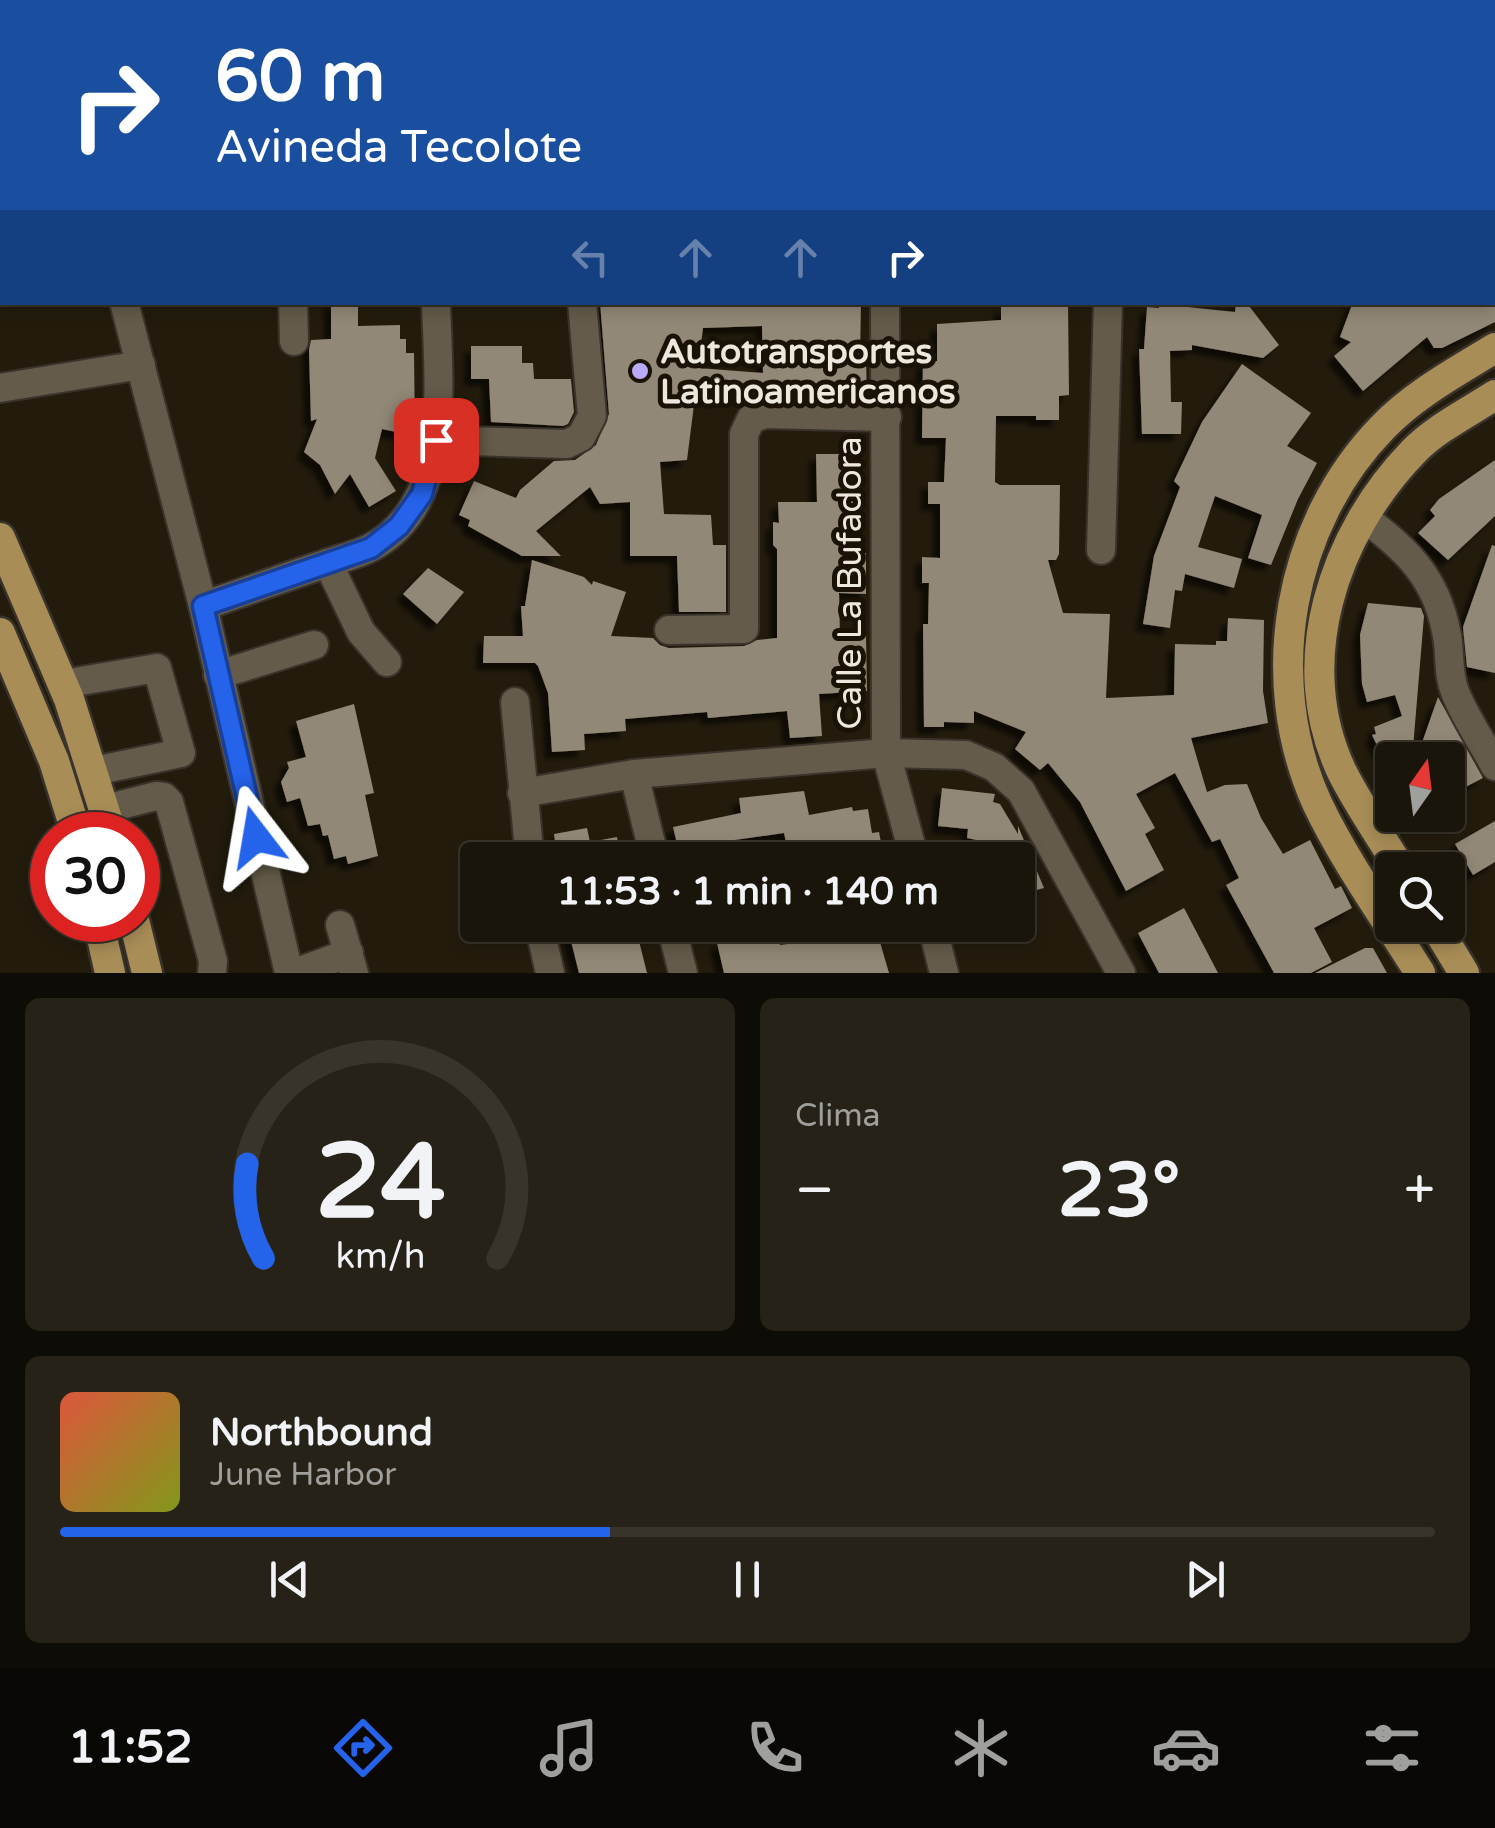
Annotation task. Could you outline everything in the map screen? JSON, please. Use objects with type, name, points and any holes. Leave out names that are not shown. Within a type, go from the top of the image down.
[{"type":"main road","points":[[1420,973],[1333,834],[1316,799],[1291,715],[1291,614],[1308,544],[1355,460],[1412,400],[1495,348]]},
{"type":"main road","points":[[1390,852],[1342,771],[1323,709],[1320,660],[1324,615],[1362,516],[1415,449],[1495,395]]},
{"type":"main road","points":[[0,538],[63,684],[105,812]]},
{"type":"main road","points":[[0,632],[54,761],[71,812]]},
{"type":"main road","points":[[103,942],[110,973]]},
{"type":"main road","points":[[140,942],[148,973]]},
{"type":"main road","points":[[1445,942],[1464,973]]},
{"type":"street","points":[[125,305],[292,973],[352,963],[340,924]]},
{"type":"street","points":[[293,305],[294,341]]},
{"type":"street","points":[[203,606],[371,548],[399,526],[422,494],[436,440],[436,305]]},
{"type":"street","points":[[436,440],[567,444],[581,437],[592,416],[582,305]]},
{"type":"street","name":"Calle La Bufadora","points":[[885,305],[886,753],[909,842]]},
{"type":"street","points":[[1101,550],[1108,305]]},
{"type":"street","points":[[0,388],[140,365]]},
{"type":"street","points":[[669,630],[744,629],[744,434],[751,419],[766,414],[887,416]]},
{"type":"street","points":[[1362,516],[1400,544],[1428,580],[1447,632],[1454,692],[1495,766]]},
{"type":"street","points":[[328,563],[360,632],[387,662]]},
{"type":"street","points":[[218,675],[314,646]]},
{"type":"street","points":[[63,684],[158,668],[181,753],[94,772]]},
{"type":"street","points":[[515,702],[528,842]]},
{"type":"street","points":[[522,792],[634,774],[886,753],[966,755],[994,768],[1021,791],[1122,973]]},
{"type":"street","points":[[634,774],[651,842]]},
{"type":"street","points":[[126,812],[156,796],[169,802],[213,961],[212,973]]},
{"type":"street","points":[[543,942],[550,973]]},
{"type":"street","points":[[675,942],[683,973]]},
{"type":"street","points":[[936,942],[944,973]]},
{"type":"building","points":[[331,305],[358,305],[358,326],[400,325],[406,353],[414,353],[415,436],[382,429],[375,458],[396,491],[369,507],[350,474],[335,494],[320,465],[304,452],[317,419],[311,421],[311,340],[331,339]]},
{"type":"building","points":[[600,305],[861,305],[860,359],[866,359],[867,396],[695,397],[687,460],[660,462],[664,514],[711,515],[713,545],[726,545],[726,612],[679,612],[677,556],[630,556],[630,502],[600,504],[590,487],[536,531],[561,556],[522,556],[468,526],[470,520],[459,515],[474,481],[516,498],[554,461],[575,460],[596,445],[609,414]],"holes":[[[762,326],[763,373],[698,368],[703,328]]]},
{"type":"building","points":[[1068,305],[1069,395],[1059,396],[1059,420],[996,416],[995,482],[1060,485],[1059,554],[1056,560],[1048,560],[1063,613],[1110,614],[1106,698],[1174,695],[1175,644],[1216,645],[1216,641],[1227,641],[1228,618],[1264,620],[1263,691],[1268,723],[1191,738],[1207,792],[1225,785],[1247,784],[1261,818],[1283,854],[1310,840],[1335,889],[1341,886],[1352,908],[1314,928],[1332,962],[1311,973],[1274,973],[1226,885],[1239,878],[1220,839],[1212,842],[1175,773],[1136,794],[1155,828],[1145,834],[1164,870],[1126,891],[1080,802],[1048,763],[1040,770],[1015,749],[1026,732],[974,711],[974,723],[944,722],[944,727],[924,727],[923,624],[928,624],[929,583],[922,583],[922,557],[940,558],[940,504],[928,504],[928,482],[944,482],[946,438],[922,438],[923,361],[937,361],[937,324],[1001,320],[1001,307]]},
{"type":"building","points":[[1168,305],[1235,312],[1236,305],[1248,305],[1279,345],[1263,358],[1192,345],[1192,350],[1170,351],[1171,402],[1182,402],[1181,434],[1142,434],[1139,349],[1144,349],[1147,307]]},
{"type":"building","points":[[1352,305],[1495,305],[1495,322],[1442,348],[1434,348],[1427,337],[1363,391],[1334,356],[1351,342],[1340,337]]},
{"type":"building","points":[[471,346],[522,346],[522,363],[533,363],[534,379],[571,379],[574,412],[568,424],[491,422],[489,379],[471,379]]},
{"type":"building","points":[[1242,364],[1311,413],[1287,446],[1317,463],[1271,565],[1248,558],[1262,515],[1215,496],[1198,547],[1242,559],[1234,588],[1185,574],[1182,591],[1175,590],[1170,628],[1143,624],[1154,556],[1180,487],[1174,481],[1202,422]]},
{"type":"building","points":[[816,454],[851,454],[851,486],[858,486],[858,553],[866,553],[866,594],[839,593],[840,636],[866,636],[867,691],[819,694],[822,736],[790,738],[787,711],[708,718],[707,712],[625,719],[626,731],[584,734],[585,750],[552,752],[548,693],[538,666],[483,663],[484,636],[523,636],[521,606],[525,606],[532,560],[584,577],[592,585],[593,581],[626,592],[611,636],[653,638],[669,648],[744,646],[777,638],[777,549],[773,545],[773,522],[779,523],[778,502],[817,502]]},
{"type":"building","points":[[1495,460],[1495,516],[1448,560],[1418,533],[1435,516],[1430,510],[1439,499]]},
{"type":"building","points":[[1492,545],[1495,673],[1467,667],[1463,627]]},
{"type":"building","points":[[428,568],[464,592],[437,624],[403,594]]},
{"type":"building","points":[[1368,603],[1421,608],[1424,616],[1414,742],[1375,742],[1374,727],[1402,716],[1395,695],[1367,702],[1362,684],[1360,635]]},
{"type":"building","points":[[1438,697],[1463,742],[1422,742]]},
{"type":"building","points":[[354,704],[374,793],[365,795],[378,856],[348,864],[346,856],[334,859],[328,835],[323,836],[320,824],[308,826],[300,798],[287,802],[281,782],[289,768],[287,762],[306,757],[296,721]]},
{"type":"building","points":[[1465,746],[1483,778],[1465,787]]},
{"type":"building","points":[[942,788],[995,794],[993,802],[1000,804],[1018,834],[1018,826],[1025,842],[986,842],[967,838],[968,829],[938,826]]},
{"type":"building","points":[[804,791],[809,815],[852,807],[853,811],[868,809],[872,833],[879,832],[881,842],[786,842],[784,833],[720,842],[677,842],[673,827],[741,813],[739,798]]},
{"type":"building","points":[[1495,821],[1495,862],[1473,875],[1465,861],[1465,852],[1460,852],[1455,844]]},
{"type":"building","points":[[587,828],[590,842],[555,842],[554,834]]},
{"type":"building","points":[[617,837],[618,842],[590,842]]},
{"type":"building","points":[[1035,867],[1044,888],[1035,890]]},
{"type":"building","points":[[1184,908],[1218,973],[1159,973],[1138,933]]},
{"type":"building","points":[[571,942],[639,942],[647,973],[579,973]]},
{"type":"building","points":[[880,942],[889,973],[724,973],[717,943]]},
{"type":"building","points":[[1365,948],[1373,948],[1387,973],[1315,973]]},
{"type":"place","name":"Autotransportes Latinoamericanos","points":[[640,371]]},
{"type":"route","points":[[256,837],[203,606],[371,548],[399,526],[422,494],[436,440]]}]
